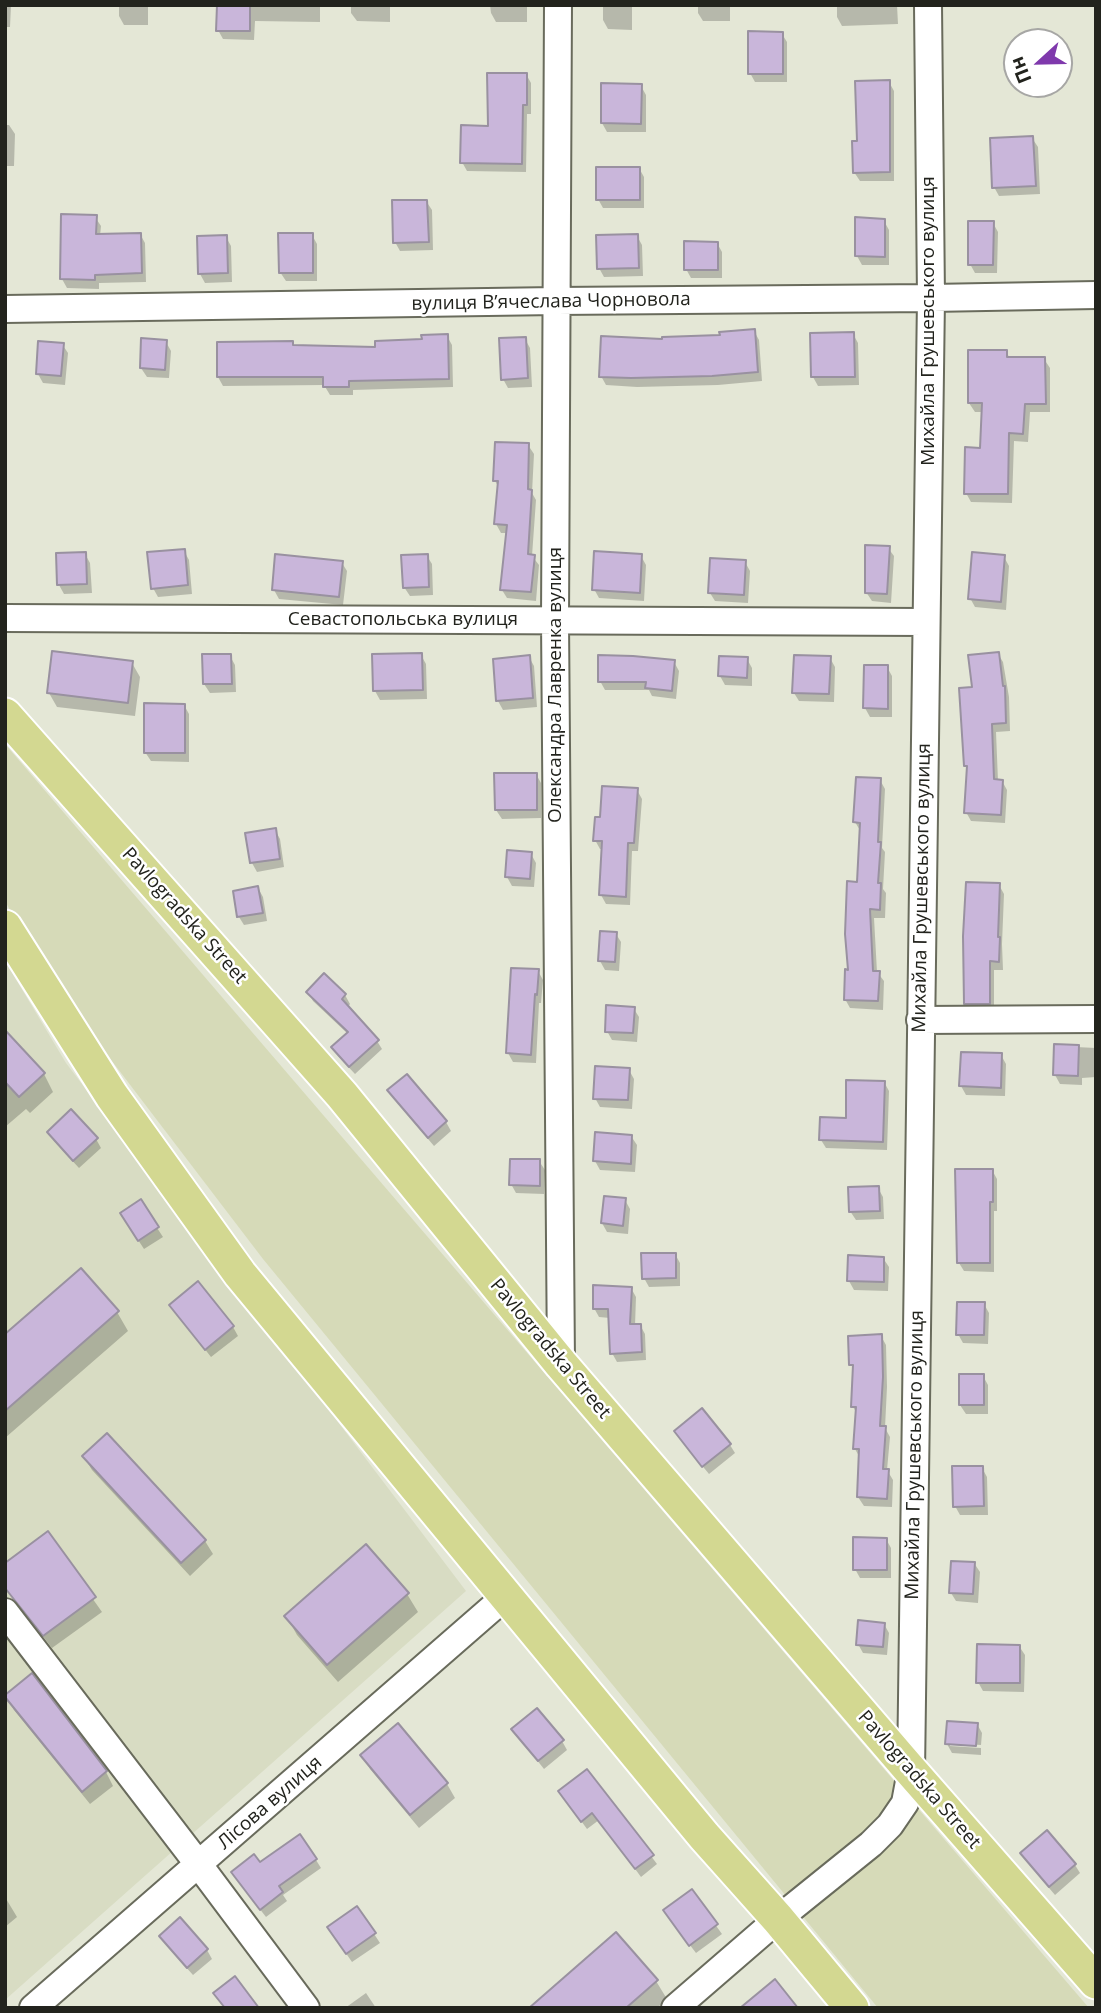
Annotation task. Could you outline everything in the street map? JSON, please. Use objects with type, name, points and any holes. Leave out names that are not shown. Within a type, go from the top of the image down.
[{"type":"main road","name":"Pavlogradska Street","points":[[5,715],[342,1095],[561,1364],[1096,1982]]},
{"type":"main road","points":[[5,927],[112,1096],[240,1274],[704,1836],[852,2008]]},
{"type":"street","name":"Олександра Лавренка вулиця","points":[[558,5],[555,621],[561,1364]]},
{"type":"street","name":"Михайла Грушевського вулиця","points":[[675,2008],[778,1919],[871,1844],[890,1825],[905,1802],[911,1771],[931,298],[928,5]]},
{"type":"street","name":"вулиця В’ячеслава Чорновола","points":[[5,309],[1096,295]]},
{"type":"street","name":"Севастопольська вулиця","points":[[5,618],[926,622]]},
{"type":"street","points":[[920,1020],[1096,1019]]},
{"type":"street","name":"Лісова вулиця","points":[[33,2008],[506,1596]]},
{"type":"street","points":[[5,1612],[306,2008]]},
{"type":"shaded area","points":[[5,744],[1089,2008],[878,2008],[263,1259],[44,972],[5,901]]},
{"type":"shaded area","points":[[5,961],[66,1063],[466,1591],[5,2000]]},
{"type":"building","points":[[217,5],[250,5],[250,31],[216,31]]},
{"type":"building","points":[[748,31],[783,32],[783,74],[748,74]]},
{"type":"building","points":[[487,73],[527,73],[527,105],[523,105],[522,164],[460,163],[461,125],[488,126]]},
{"type":"building","points":[[890,80],[890,172],[853,173],[852,141],[857,141],[855,81]]},
{"type":"building","points":[[601,83],[642,84],[641,124],[601,123]]},
{"type":"building","points":[[1033,136],[1036,186],[992,188],[990,138]]},
{"type":"building","points":[[596,167],[640,167],[640,200],[596,200]]},
{"type":"building","points":[[392,200],[427,200],[429,242],[393,243]]},
{"type":"building","points":[[61,214],[97,215],[96,234],[141,233],[142,273],[95,275],[95,280],[60,279]]},
{"type":"building","points":[[855,217],[885,219],[885,257],[855,256]]},
{"type":"building","points":[[968,221],[994,221],[993,265],[968,265]]},
{"type":"building","points":[[278,233],[313,233],[313,273],[279,273]]},
{"type":"building","points":[[638,234],[639,268],[597,269],[596,235]]},
{"type":"building","points":[[227,235],[228,273],[198,274],[197,236]]},
{"type":"building","points":[[684,241],[718,242],[718,270],[684,270]]},
{"type":"building","points":[[755,329],[758,372],[712,376],[599,377],[601,336],[662,339],[720,335],[719,332]]},
{"type":"building","points":[[854,332],[855,377],[811,377],[810,333]]},
{"type":"building","points":[[448,334],[449,379],[349,381],[349,387],[323,387],[323,377],[217,377],[217,342],[293,341],[293,345],[375,347],[375,341],[422,339],[421,335]]},
{"type":"building","points":[[526,337],[528,378],[501,380],[499,338]]},
{"type":"building","points":[[141,338],[167,340],[165,370],[140,368]]},
{"type":"building","points":[[38,341],[64,343],[61,376],[36,374]]},
{"type":"building","points":[[968,350],[1007,350],[1007,357],[1045,357],[1046,404],[1025,404],[1023,434],[1009,433],[1008,494],[964,494],[965,447],[980,448],[982,403],[968,403]]},
{"type":"building","points":[[495,442],[529,443],[528,489],[532,490],[528,554],[535,555],[531,592],[500,590],[507,525],[494,524],[498,481],[493,481]]},
{"type":"building","points":[[865,545],[890,546],[887,594],[865,593]]},
{"type":"building","points":[[185,549],[188,585],[151,589],[147,552]]},
{"type":"building","points":[[594,551],[642,554],[640,593],[592,590]]},
{"type":"building","points":[[86,552],[87,584],[57,585],[56,553]]},
{"type":"building","points":[[972,552],[1005,555],[1001,602],[968,599]]},
{"type":"building","points":[[275,554],[343,561],[339,597],[272,590]]},
{"type":"building","points":[[428,554],[429,587],[403,588],[401,555]]},
{"type":"building","points":[[710,558],[746,560],[744,595],[708,593]]},
{"type":"building","points":[[52,651],[133,661],[128,703],[47,693]]},
{"type":"building","points":[[999,652],[1005,686],[1006,723],[992,724],[994,779],[1003,780],[1001,815],[964,813],[967,766],[964,766],[959,688],[972,687],[968,655]]},
{"type":"building","points":[[422,653],[423,690],[373,691],[372,654]]},
{"type":"building","points":[[202,654],[231,654],[232,684],[203,684]]},
{"type":"building","points":[[530,655],[533,698],[496,701],[493,659]]},
{"type":"building","points":[[598,655],[675,660],[672,691],[645,688],[646,682],[598,682]]},
{"type":"building","points":[[794,655],[831,656],[829,694],[792,693]]},
{"type":"building","points":[[719,656],[748,657],[747,678],[718,676]]},
{"type":"building","points":[[864,665],[888,665],[888,709],[863,708]]},
{"type":"building","points":[[144,703],[185,704],[185,753],[144,753]]},
{"type":"building","points":[[494,773],[537,773],[537,810],[495,810]]},
{"type":"building","points":[[856,777],[881,778],[878,842],[881,842],[878,883],[881,883],[880,910],[870,909],[873,971],[880,971],[878,1001],[844,1000],[845,969],[848,970],[845,934],[847,881],[857,882],[860,823],[853,822]]},
{"type":"building","points":[[602,786],[638,788],[634,843],[628,843],[626,897],[599,895],[602,841],[593,841],[595,817],[600,817]]},
{"type":"building","points":[[276,828],[280,859],[250,863],[245,833]]},
{"type":"building","points":[[507,850],[532,852],[530,879],[505,877]]},
{"type":"building","points":[[966,882],[1000,883],[999,962],[990,961],[990,1004],[964,1004],[963,936]]},
{"type":"building","points":[[258,886],[263,913],[237,917],[233,891]]},
{"type":"building","points":[[600,931],[617,932],[615,962],[598,961]]},
{"type":"building","points":[[511,968],[539,969],[531,1055],[506,1053]]},
{"type":"building","points":[[324,973],[346,994],[342,999],[379,1040],[349,1067],[331,1047],[348,1032],[306,992]]},
{"type":"building","points":[[606,1005],[635,1007],[633,1033],[605,1032]]},
{"type":"building","points":[[5,1030],[45,1073],[19,1097],[5,1082]]},
{"type":"building","points":[[1054,1044],[1079,1045],[1078,1076],[1053,1075]]},
{"type":"building","points":[[961,1052],[1002,1053],[1001,1088],[959,1086]]},
{"type":"building","points":[[595,1066],[630,1068],[628,1100],[593,1099]]},
{"type":"building","points":[[407,1074],[447,1121],[428,1138],[387,1090]]},
{"type":"building","points":[[846,1080],[885,1081],[883,1142],[819,1140],[820,1117],[846,1118]]},
{"type":"building","points":[[71,1109],[98,1138],[73,1161],[47,1132]]},
{"type":"building","points":[[595,1132],[632,1135],[631,1164],[593,1161]]},
{"type":"building","points":[[510,1159],[540,1159],[540,1186],[509,1185]]},
{"type":"building","points":[[955,1169],[993,1169],[990,1263],[957,1263]]},
{"type":"building","points":[[879,1186],[880,1211],[849,1212],[848,1187]]},
{"type":"building","points":[[604,1196],[626,1198],[623,1226],[601,1223]]},
{"type":"building","points":[[141,1199],[159,1227],[138,1241],[120,1213]]},
{"type":"building","points":[[641,1253],[676,1253],[676,1278],[642,1279]]},
{"type":"building","points":[[848,1255],[884,1257],[884,1282],[847,1281]]},
{"type":"building","points":[[81,1268],[119,1311],[5,1411],[5,1334]]},
{"type":"building","points":[[198,1281],[234,1326],[205,1350],[169,1305]]},
{"type":"building","points":[[593,1285],[632,1287],[630,1324],[641,1324],[642,1352],[610,1354],[608,1309],[593,1309]]},
{"type":"building","points":[[957,1302],[985,1302],[984,1335],[956,1335]]},
{"type":"building","points":[[882,1334],[880,1426],[886,1426],[883,1469],[889,1469],[887,1499],[857,1497],[859,1449],[853,1449],[856,1407],[851,1407],[853,1365],[849,1365],[848,1336]]},
{"type":"building","points":[[959,1374],[984,1374],[984,1405],[959,1405]]},
{"type":"building","points":[[702,1408],[731,1444],[702,1467],[674,1431]]},
{"type":"building","points":[[107,1433],[206,1540],[181,1563],[82,1456]]},
{"type":"building","points":[[952,1466],[983,1466],[984,1506],[953,1507]]},
{"type":"building","points":[[48,1531],[96,1597],[43,1636],[5,1588],[5,1563]]},
{"type":"building","points":[[853,1537],[887,1538],[887,1570],[853,1570]]},
{"type":"building","points":[[366,1544],[409,1593],[327,1665],[284,1616]]},
{"type":"building","points":[[951,1561],[975,1562],[973,1594],[949,1593]]},
{"type":"building","points":[[858,1620],[885,1623],[883,1647],[856,1645]]},
{"type":"building","points":[[977,1644],[1020,1645],[1020,1683],[976,1683]]},
{"type":"building","points":[[32,1673],[107,1771],[82,1792],[5,1697]]},
{"type":"building","points":[[537,1708],[564,1740],[538,1761],[511,1729]]},
{"type":"building","points":[[947,1721],[978,1723],[976,1746],[945,1744]]},
{"type":"building","points":[[398,1723],[448,1783],[410,1815],[360,1755]]},
{"type":"building","points":[[587,1769],[654,1855],[635,1869],[592,1813],[581,1822],[558,1791]]},
{"type":"building","points":[[1047,1830],[1076,1864],[1049,1887],[1020,1853]]},
{"type":"building","points":[[300,1834],[317,1859],[279,1886],[283,1892],[260,1910],[231,1872],[254,1854],[260,1862]]},
{"type":"building","points":[[692,1889],[718,1924],[689,1946],[663,1910]]},
{"type":"building","points":[[357,1906],[376,1933],[346,1954],[327,1927]]},
{"type":"building","points":[[180,1917],[208,1949],[187,1968],[159,1936]]},
{"type":"building","points":[[616,1932],[658,1980],[626,2008],[529,2008]]},
{"type":"building","points":[[235,1976],[259,2008],[225,2008],[213,1993]]},
{"type":"building","points":[[775,1979],[798,2008],[740,2008]]}]
